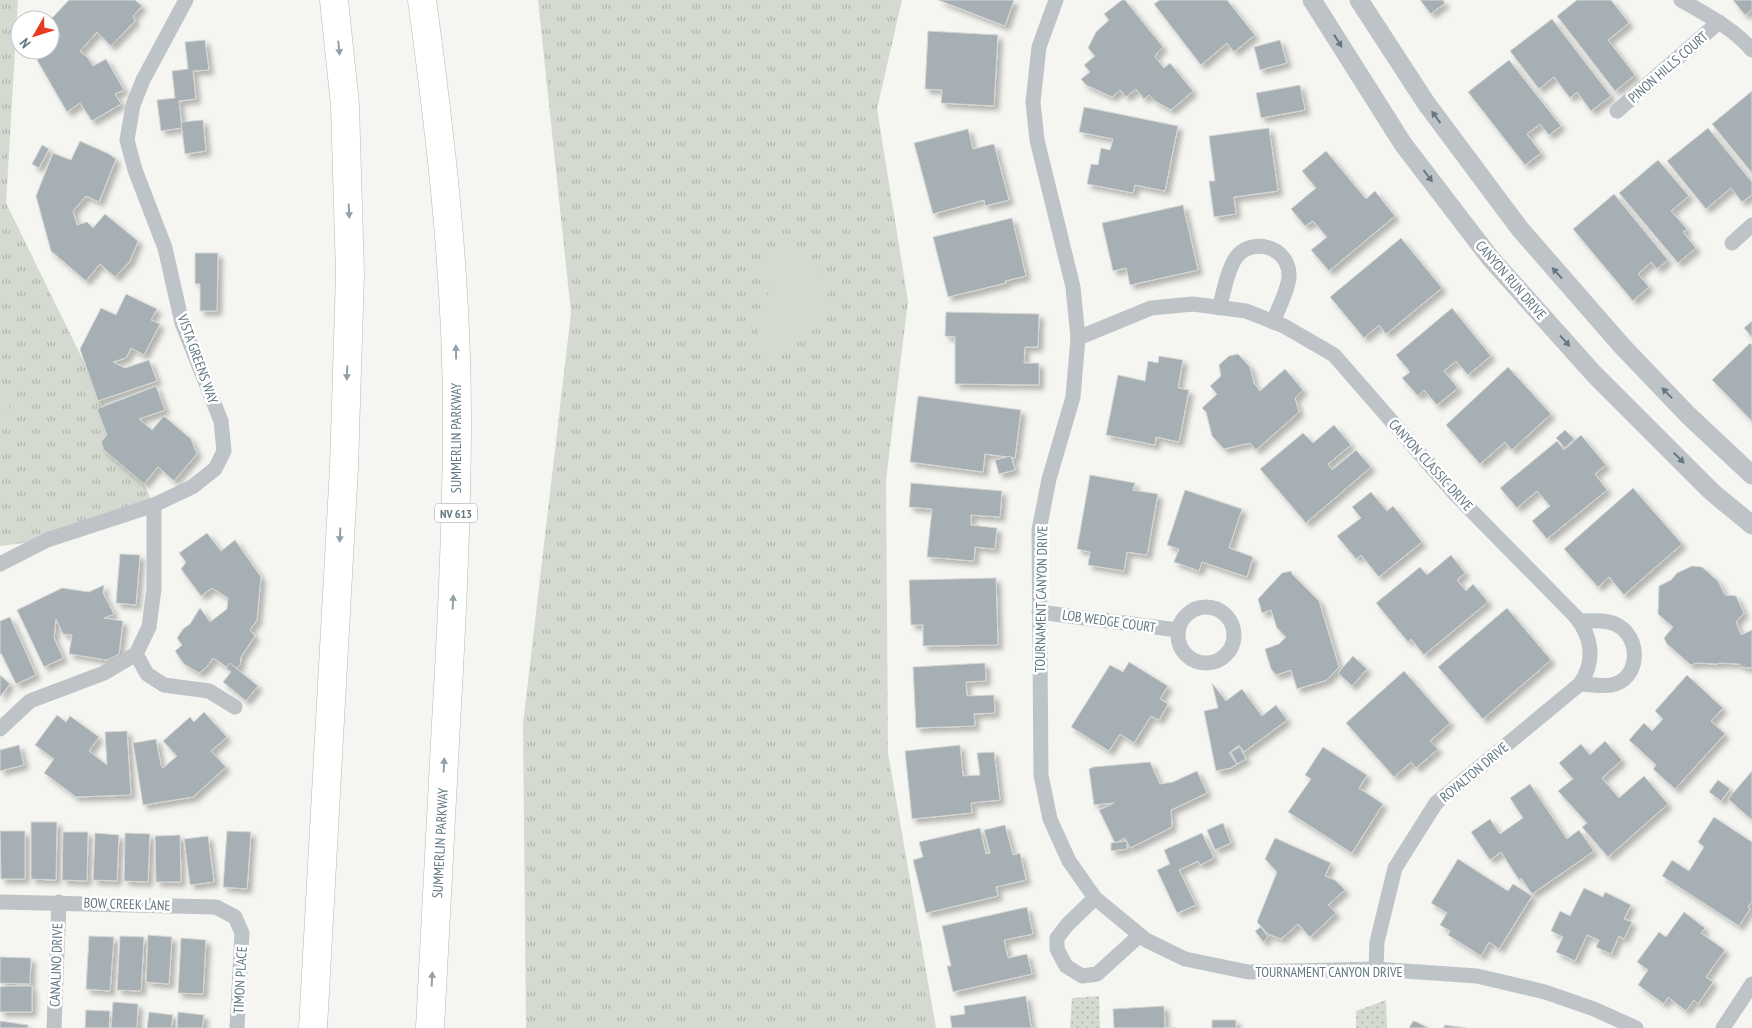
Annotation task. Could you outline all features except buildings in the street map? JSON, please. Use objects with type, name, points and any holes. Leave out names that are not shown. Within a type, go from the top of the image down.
[{"type":"highway","points":[[313,1028],[344,467],[350,274],[345,104],[334,0]]},
{"type":"highway","name":"SUMMERLIN PARKWAY","points":[[422,0],[446,188],[452,267],[457,416],[456,546],[430,1028]]},
{"type":"street","name":"VISTA GREENS WAY","points":[[0,564],[47,540],[154,505],[192,487],[214,469],[224,451],[221,421],[182,323],[166,248],[134,170],[127,140],[133,106],[144,80],[186,0]]},
{"type":"street","name":"TOURNAMENT CANYON DRIVE","points":[[1056,0],[1039,47],[1034,102],[1037,140],[1073,287],[1078,338],[1074,397],[1049,479],[1039,530],[1041,775],[1050,820],[1069,861],[1095,898],[1146,940],[1185,959],[1248,972],[1376,969],[1477,976],[1546,992],[1594,1008],[1636,1028]]},
{"type":"street","name":"CANYON RUN DRIVE","points":[[1312,0],[1403,144],[1491,259],[1594,374],[1712,492],[1752,525]]},
{"type":"street","points":[[1359,0],[1426,103],[1520,229],[1622,346],[1688,415],[1752,475]]},
{"type":"street","points":[[1681,0],[1719,22],[1752,50]]},
{"type":"street","name":"PINON HILLS COURT","points":[[1617,111],[1719,22]]},
{"type":"street","points":[[1732,243],[1752,225]]},
{"type":"street","points":[[1219,308],[1232,264],[1236,258],[1246,249],[1260,246],[1267,247],[1276,251],[1284,258],[1289,275],[1273,322]]},
{"type":"street","name":"CANYON CLASSIC DRIVE","points":[[1078,338],[1151,308],[1193,304],[1246,311],[1284,326],[1334,355],[1454,494],[1579,621],[1588,635],[1591,652]]},
{"type":"street","points":[[0,729],[30,701],[104,673],[136,654],[149,627],[154,589],[154,505]]},
{"type":"street","name":"LOB WEDGE COURT","points":[[1039,612],[1178,630]]},
{"type":"street","points":[[1579,621],[1608,622],[1619,626],[1630,637],[1635,655],[1630,670],[1620,682],[1609,686],[1580,684]]},
{"type":"street","name":"ROYALTON DRIVE","points":[[1376,969],[1377,942],[1395,868],[1436,804],[1580,684],[1588,669],[1591,652]]},
{"type":"street","points":[[136,654],[147,674],[164,684],[209,691],[234,707]]},
{"type":"street","points":[[1095,898],[1067,925],[1057,938],[1057,948],[1066,966],[1082,976],[1097,974],[1140,935]]},
{"type":"street","name":"BOW CREEK LANE","points":[[0,902],[216,907],[235,917],[242,933]]},
{"type":"street","name":"CANALINO DRIVE","points":[[54,1028],[59,902]]},
{"type":"street","name":"TIMON PLACE","points":[[237,1028],[242,933]]},
{"type":"street","points":[[1723,1028],[1752,984]]},
{"type":"green space","points":[[0,0],[18,0],[17,10],[10,10],[10,60],[14,60],[6,203],[154,505],[47,540],[0,546]]},
{"type":"green space","points":[[538,0],[902,0],[877,109],[908,301],[886,480],[888,753],[936,1028],[526,1028],[523,724],[571,313]]},
{"type":"green space","points":[[782,247],[801,255],[817,268],[827,288],[826,307],[817,325],[803,339],[788,347],[772,349],[761,341],[756,323],[758,312],[770,289],[766,259],[773,249]]},
{"type":"green space","points":[[0,393],[7,397],[9,407],[7,413],[0,420]]},
{"type":"green space","points":[[1099,996],[1100,1028],[1070,1028],[1072,998]]},
{"type":"green space","points":[[1386,1000],[1387,1028],[1356,1028],[1356,1011]]}]
